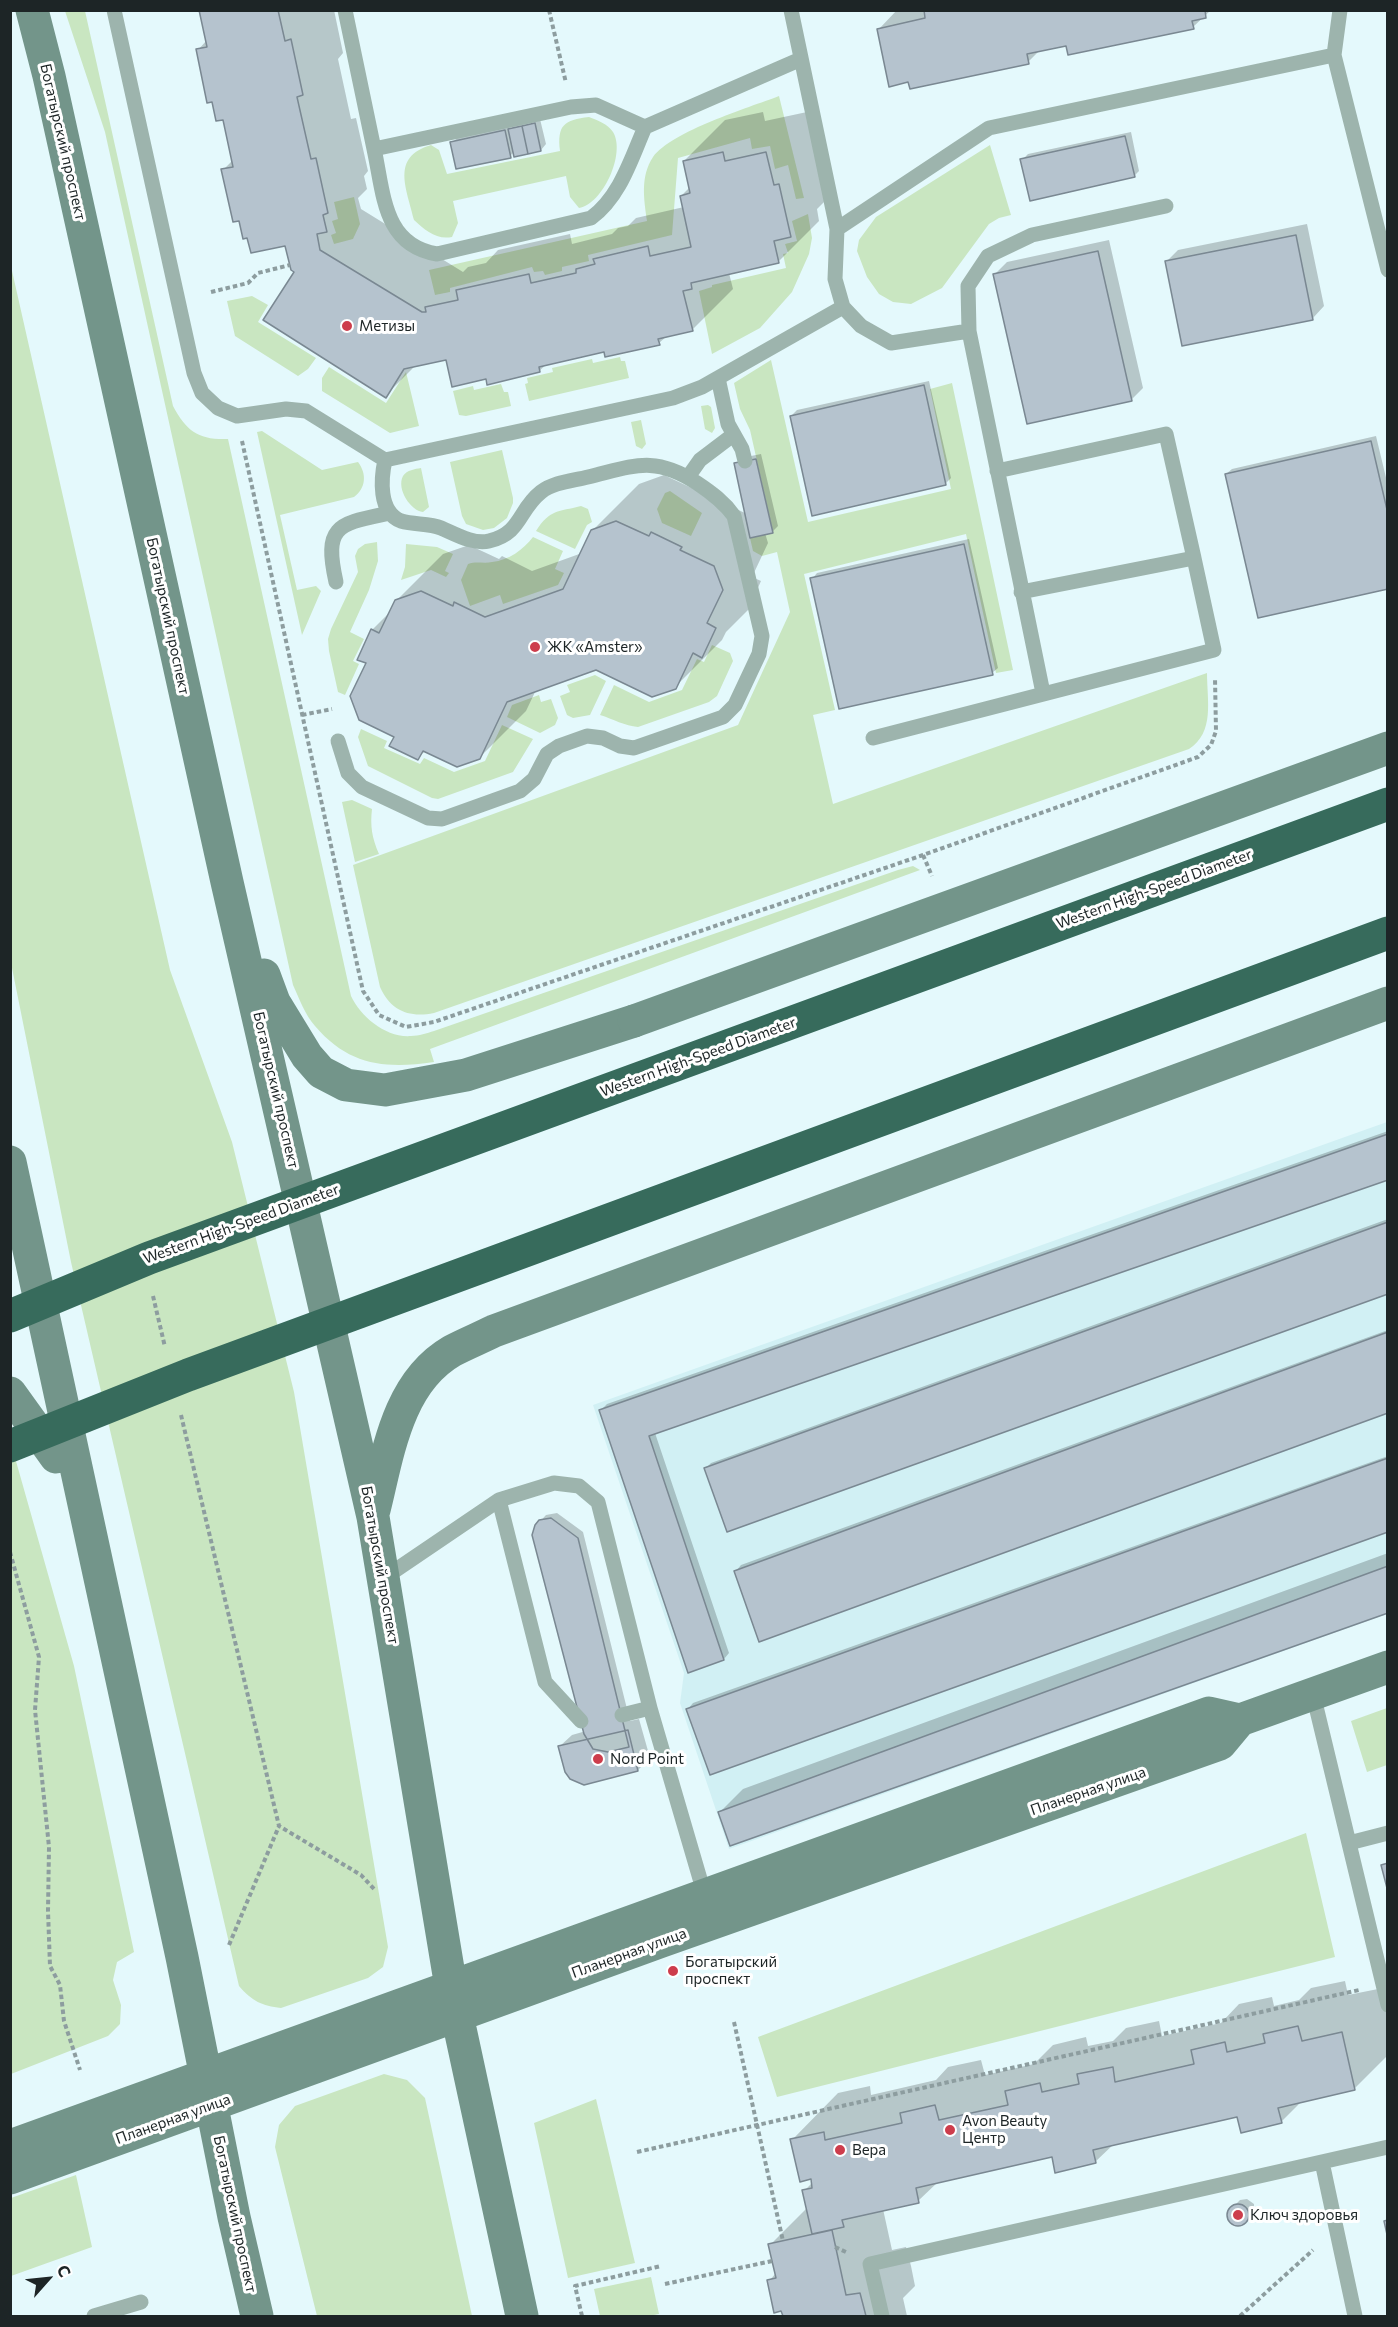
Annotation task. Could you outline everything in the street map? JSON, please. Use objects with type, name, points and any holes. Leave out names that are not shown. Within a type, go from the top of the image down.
[{"type":"highway","name":"Western High-Speed Diameter","points":[[10,1316],[149,1258],[1388,804]]},
{"type":"highway","points":[[10,1446],[188,1375],[1388,933]]},
{"type":"main road","points":[[12,10],[49,76]]},
{"type":"main road","name":"Богатырский проспект","points":[[32,10],[49,76],[227,882],[372,1517],[384,1578],[430,1871],[454,2002],[522,2316]]},
{"type":"main road","points":[[227,882],[274,1002],[307,1056],[321,1072],[346,1085],[385,1090],[466,1075],[634,1021],[1388,748]]},
{"type":"main road","points":[[372,1517],[394,1430],[405,1403],[424,1374],[451,1352],[494,1331],[1388,1003]]},
{"type":"main road","name":"Богатырский проспект","points":[[10,1162],[257,2316]]},
{"type":"main road","points":[[10,1393],[81,1494]]},
{"type":"main road","points":[[1240,1720],[1388,1667]]},
{"type":"main road","name":"Планерная улица","points":[[10,2178],[209,2091],[454,2002],[705,1896],[1209,1713],[1240,1720],[1220,1744],[673,1937],[454,2002]]},
{"type":"main road","name":"Планерная улица","points":[[10,2146],[209,2091]]},
{"type":"lane","points":[[114,10],[194,373],[202,393],[219,408],[237,416],[286,409],[306,411],[386,460],[673,398],[702,387],[843,307]]},
{"type":"lane","points":[[345,10],[389,220],[401,236],[420,251],[437,254],[591,218],[605,208],[616,192],[645,127],[801,59]]},
{"type":"lane","points":[[791,10],[837,229],[835,279],[843,307],[861,326],[891,343],[969,331]]},
{"type":"lane","points":[[1340,10],[1334,55],[1388,270]]},
{"type":"lane","points":[[837,229],[989,128],[1334,55]]},
{"type":"lane","points":[[374,149],[571,107],[596,105],[645,127]]},
{"type":"lane","points":[[1043,693],[969,331],[968,286],[988,256],[1032,235],[1166,206]]},
{"type":"lane","points":[[718,378],[728,424],[742,449],[745,461]]},
{"type":"lane","points":[[873,738],[1214,650],[1166,434],[997,471]]},
{"type":"lane","points":[[688,477],[700,460],[733,435]]},
{"type":"lane","points":[[338,741],[348,773],[362,787],[428,818],[442,819],[520,791],[534,779],[547,754],[559,746],[587,736],[603,738],[620,746],[634,748],[723,717],[735,705],[759,654],[762,636],[734,516],[724,502],[688,477],[658,465],[639,465],[555,485],[542,492],[527,505],[515,528],[504,536],[488,542],[478,542],[437,526],[400,520],[390,513],[383,496],[381,478],[386,460]]},
{"type":"lane","points":[[336,582],[330,557],[330,541],[339,528],[354,521],[390,513]]},
{"type":"lane","points":[[1021,592],[1194,558]]},
{"type":"lane","points":[[384,1578],[500,1500],[554,1483],[579,1486],[598,1502],[650,1708],[705,1896]]},
{"type":"lane","points":[[500,1500],[545,1682],[581,1721]]},
{"type":"lane","points":[[1313,1694],[1388,2005]]},
{"type":"lane","points":[[621,1715],[650,1708]]},
{"type":"lane","points":[[1349,1843],[1388,1833]]},
{"type":"lane","points":[[882,2316],[870,2264],[1388,2147]]},
{"type":"lane","points":[[1322,2162],[1355,2316]]},
{"type":"lane","points":[[94,2316],[141,2302]]},
{"type":"path","points":[[549,10],[571,107]]},
{"type":"path","points":[[211,292],[248,283],[258,273],[290,265]]},
{"type":"path","points":[[237,416],[363,991],[379,1015],[406,1027],[434,1022],[923,855],[1198,757],[1211,745],[1216,731],[1214,650]]},
{"type":"path","points":[[302,715],[332,709]]},
{"type":"path","points":[[152,1292],[166,1350]]},
{"type":"path","points":[[180,1408],[279,1826],[229,1945]]},
{"type":"path","points":[[10,1552],[39,1657],[35,1710],[49,1847],[50,1966],[60,1985],[64,2021],[80,2070]]},
{"type":"path","points":[[279,1826],[361,1875],[376,1891]]},
{"type":"path","points":[[637,2152],[1383,1985]]},
{"type":"path","points":[[734,2022],[783,2241]]},
{"type":"path","points":[[1240,2316],[1336,2229]]},
{"type":"path","points":[[665,2284],[772,2261]]},
{"type":"path","points":[[582,2316],[575,2286],[661,2266]]},
{"type":"shaded area","points":[[1387,1122],[1387,1614],[729,1849],[680,1703],[684,1673],[593,1405]]},
{"type":"green space","points":[[65,11],[85,11],[173,406],[183,422],[195,433],[209,438],[228,439],[351,996],[361,1011],[375,1025],[392,1034],[411,1036],[423,1034],[898,870],[913,866],[920,870],[430,1049],[434,1062],[400,1065],[369,1062],[341,1049],[315,1026],[302,1006],[293,985],[105,132]]},
{"type":"green space","points":[[779,96],[804,198],[796,199],[788,165],[775,169],[770,146],[752,149],[750,138],[678,158],[672,235],[588,255],[589,261],[562,267],[562,271],[545,275],[543,271],[534,272],[532,267],[450,288],[450,292],[435,295],[429,270],[647,221],[644,188],[646,172],[653,157],[663,147],[693,129]]},
{"type":"green space","points":[[589,117],[611,129],[616,141],[617,152],[604,188],[588,204],[579,208],[570,197],[566,176],[453,201],[458,223],[452,237],[436,236],[414,220],[404,175],[410,157],[418,150],[431,145],[439,150],[447,174],[560,151],[560,135],[564,125]]},
{"type":"green space","points":[[990,145],[1011,215],[989,224],[942,288],[911,304],[893,302],[879,294],[867,277],[857,251],[859,240],[876,217]]},
{"type":"green space","points":[[354,197],[360,224],[353,239],[334,244],[331,235],[336,233],[332,221],[338,219],[334,202]]},
{"type":"green space","points":[[808,214],[812,238],[809,254],[792,292],[760,328],[712,354],[699,291],[712,287],[712,285],[786,268],[783,254],[788,253],[785,244],[797,241],[792,221]]},
{"type":"green space","points":[[10,262],[170,970],[232,1142],[294,1392],[388,1947],[383,1967],[368,1978],[281,2008],[258,2002],[239,1986],[71,1262],[11,963]]},
{"type":"green space","points":[[252,296],[268,305],[258,322],[316,358],[308,369],[298,376],[235,336],[227,301]]},
{"type":"green space","points":[[620,357],[621,361],[625,361],[629,378],[529,401],[525,384],[528,383],[527,378],[553,372],[552,368],[592,359],[593,363]]},
{"type":"green space","points":[[771,360],[808,522],[951,489],[930,389],[952,383],[1013,670],[996,673],[966,534],[804,574],[835,710],[813,715],[833,804],[1207,673],[1208,715],[1203,734],[1189,749],[434,1013],[409,1013],[395,1007],[380,987],[353,865],[738,725],[790,612],[777,552],[762,556],[753,551],[750,538],[773,532],[750,430],[740,409],[734,383]]},
{"type":"green space","points":[[329,367],[386,403],[406,372],[419,426],[390,433],[322,391],[322,378]]},
{"type":"green space","points":[[501,384],[504,392],[508,392],[511,406],[466,416],[459,415],[453,391],[473,386],[474,390]]},
{"type":"green space","points":[[701,406],[711,407],[715,428],[712,433],[705,429]]},
{"type":"green space","points":[[641,420],[646,444],[642,449],[636,446],[631,422]]},
{"type":"green space","points":[[262,431],[322,470],[358,462],[364,476],[363,485],[354,497],[280,515],[297,590],[316,586],[321,591],[302,635],[257,432]]},
{"type":"green space","points":[[502,450],[513,498],[507,518],[494,528],[483,530],[466,524],[462,516],[450,462]]},
{"type":"green space","points":[[421,468],[429,507],[423,512],[410,504],[401,487],[405,474]]},
{"type":"green space","points":[[670,491],[702,513],[691,536],[662,523],[657,509],[665,493]]},
{"type":"green space","points":[[581,506],[588,509],[592,522],[587,525],[575,549],[536,531],[550,515]]},
{"type":"green space","points":[[533,537],[563,551],[555,569],[564,573],[558,585],[503,604],[500,595],[470,606],[461,580],[468,564],[489,563],[510,557]]},
{"type":"green space","points":[[377,542],[378,561],[369,590],[350,632],[364,639],[353,661],[359,664],[345,695],[338,692],[328,639],[358,572],[355,556],[358,549],[365,544]]},
{"type":"green space","points":[[406,544],[437,547],[453,554],[445,571],[449,573],[446,577],[431,570],[401,580],[405,567]]},
{"type":"green space","points":[[712,645],[730,653],[733,661],[717,696],[709,702],[638,727],[600,715],[614,685],[649,702],[682,690],[697,659],[704,662]]},
{"type":"green space","points":[[595,675],[606,681],[590,715],[573,718],[567,715],[560,696],[570,692],[567,685]]},
{"type":"green space","points":[[539,695],[541,702],[551,699],[558,718],[555,725],[540,733],[507,717],[512,705]]},
{"type":"green space","points":[[502,725],[533,739],[513,772],[438,799],[368,766],[358,737],[361,729],[387,741],[384,748],[420,764],[424,758],[454,772],[485,761]]},
{"type":"green space","points":[[352,800],[372,809],[372,832],[379,854],[355,862],[342,802]]},
{"type":"green space","points":[[10,1440],[74,1666],[134,1952],[117,1962],[113,1980],[121,2005],[120,2024],[108,2036],[11,2074]]},
{"type":"green space","points":[[1387,1708],[1387,1765],[1367,1772],[1351,1721]]},
{"type":"green space","points":[[1306,1833],[1335,1957],[777,2097],[758,2037]]},
{"type":"green space","points":[[384,2074],[407,2080],[425,2098],[472,2316],[317,2316],[275,2147],[279,2125],[295,2106]]},
{"type":"green space","points":[[596,2099],[635,2263],[568,2278],[534,2123]]},
{"type":"green space","points":[[76,2175],[92,2247],[11,2276],[11,2198]]},
{"type":"green space","points":[[651,2277],[659,2314],[600,2316],[594,2289]]},
{"type":"building","points":[[199,10],[278,10],[285,41],[291,39],[303,95],[297,97],[311,159],[316,158],[328,213],[323,215],[327,232],[317,234],[320,250],[422,312],[426,312],[425,307],[458,300],[456,290],[529,274],[531,283],[576,273],[576,269],[595,264],[593,259],[648,246],[650,256],[691,247],[680,196],[690,193],[683,161],[723,152],[725,161],[766,152],[774,185],[779,184],[791,237],[774,241],[779,263],[691,283],[692,289],[683,291],[693,331],[658,339],[660,345],[605,357],[604,352],[539,367],[540,372],[487,385],[486,379],[452,387],[446,360],[404,369],[386,398],[263,320],[294,272],[291,270],[285,246],[251,253],[247,238],[243,239],[239,221],[233,222],[221,169],[233,167],[223,120],[216,121],[212,102],[207,103],[196,49],[207,47]]},
{"type":"building","points":[[924,10],[1205,10],[1206,18],[1192,21],[1194,29],[1068,55],[1066,46],[1027,54],[1029,64],[910,89],[908,82],[889,87],[877,29],[925,18]]},
{"type":"building","points":[[535,123],[541,151],[528,154],[522,126]]},
{"type":"building","points":[[522,126],[528,154],[514,157],[508,129]]},
{"type":"building","points":[[505,130],[511,158],[456,169],[450,142]]},
{"type":"building","points":[[1125,136],[1135,177],[1030,201],[1020,159]]},
{"type":"building","points":[[1296,235],[1313,320],[1182,346],[1165,261]]},
{"type":"building","points":[[1098,251],[1132,401],[1027,424],[993,274]]},
{"type":"building","points":[[924,385],[946,485],[812,516],[790,416]]},
{"type":"building","points":[[1371,441],[1388,514],[1388,589],[1258,618],[1225,474]]},
{"type":"building","points":[[756,459],[773,533],[750,538],[734,463]]},
{"type":"building","name":"ЖК «Amster»","points":[[616,521],[649,536],[651,532],[682,547],[680,550],[714,566],[723,590],[707,623],[716,628],[702,658],[693,653],[676,689],[652,697],[596,670],[507,702],[480,759],[457,767],[423,751],[418,760],[389,746],[394,737],[359,720],[350,696],[366,663],[357,660],[371,629],[379,633],[395,600],[421,591],[453,606],[454,602],[485,617],[563,589],[591,530]]},
{"type":"building","points":[[964,544],[993,675],[839,709],[810,578]]},
{"type":"building","points":[[1388,1134],[1388,1180],[649,1436],[724,1660],[688,1673],[599,1410]]},
{"type":"building","points":[[1388,1222],[1388,1294],[727,1532],[704,1468]]},
{"type":"building","points":[[1388,1332],[1388,1413],[759,1642],[734,1571]]},
{"type":"building","points":[[1388,1458],[1388,1532],[710,1775],[686,1709]]},
{"type":"building","points":[[551,1518],[578,1538],[629,1747],[608,1752],[593,1749],[584,1734],[532,1535],[539,1520]]},
{"type":"building","points":[[1388,1566],[1388,1613],[730,1846],[718,1812]]},
{"type":"building","name":"Nord Point","points":[[628,1730],[638,1771],[584,1785],[570,1779],[565,1772],[558,1746]]},
{"type":"building","points":[[1388,1863],[1388,1892],[1381,1865]]},
{"type":"building","points":[[1298,2026],[1302,2041],[1342,2032],[1355,2090],[1278,2108],[1282,2123],[1241,2133],[1237,2117],[1093,2150],[1096,2163],[1055,2173],[1052,2157],[916,2188],[919,2203],[842,2220],[844,2227],[812,2234],[802,2190],[812,2188],[811,2179],[800,2182],[790,2139],[824,2132],[825,2140],[902,2123],[900,2113],[935,2105],[939,2120],[1008,2105],[1005,2091],[1040,2083],[1042,2092],[1079,2084],[1077,2074],[1113,2067],[1115,2082],[1194,2064],[1191,2050],[1225,2042],[1227,2052],[1265,2043],[1263,2034]]},
{"type":"building","name":"Ключ здоровья","points":[[1238,2204],[1246,2207],[1249,2215],[1246,2223],[1238,2226],[1230,2223],[1227,2215],[1230,2207]]},
{"type":"building","points":[[1388,2220],[1388,2239],[1384,2221]]},
{"type":"building","points":[[832,2230],[846,2295],[860,2293],[866,2316],[783,2316],[781,2311],[774,2313],[767,2280],[776,2278],[768,2244]]},
{"type":"place","name":"Метизы","points":[[347,326]]},
{"type":"place","name":"ЖК «Amster»","points":[[535,647]]},
{"type":"place","name":"Nord Point","points":[[598,1759]]},
{"type":"place","name":"Богатырский проспект","points":[[673,1971]]},
{"type":"place","name":"Avon Beauty Центр","points":[[950,2130]]},
{"type":"place","name":"Вера","points":[[840,2150]]},
{"type":"place","name":"Ключ здоровья","points":[[1238,2215]]}]
